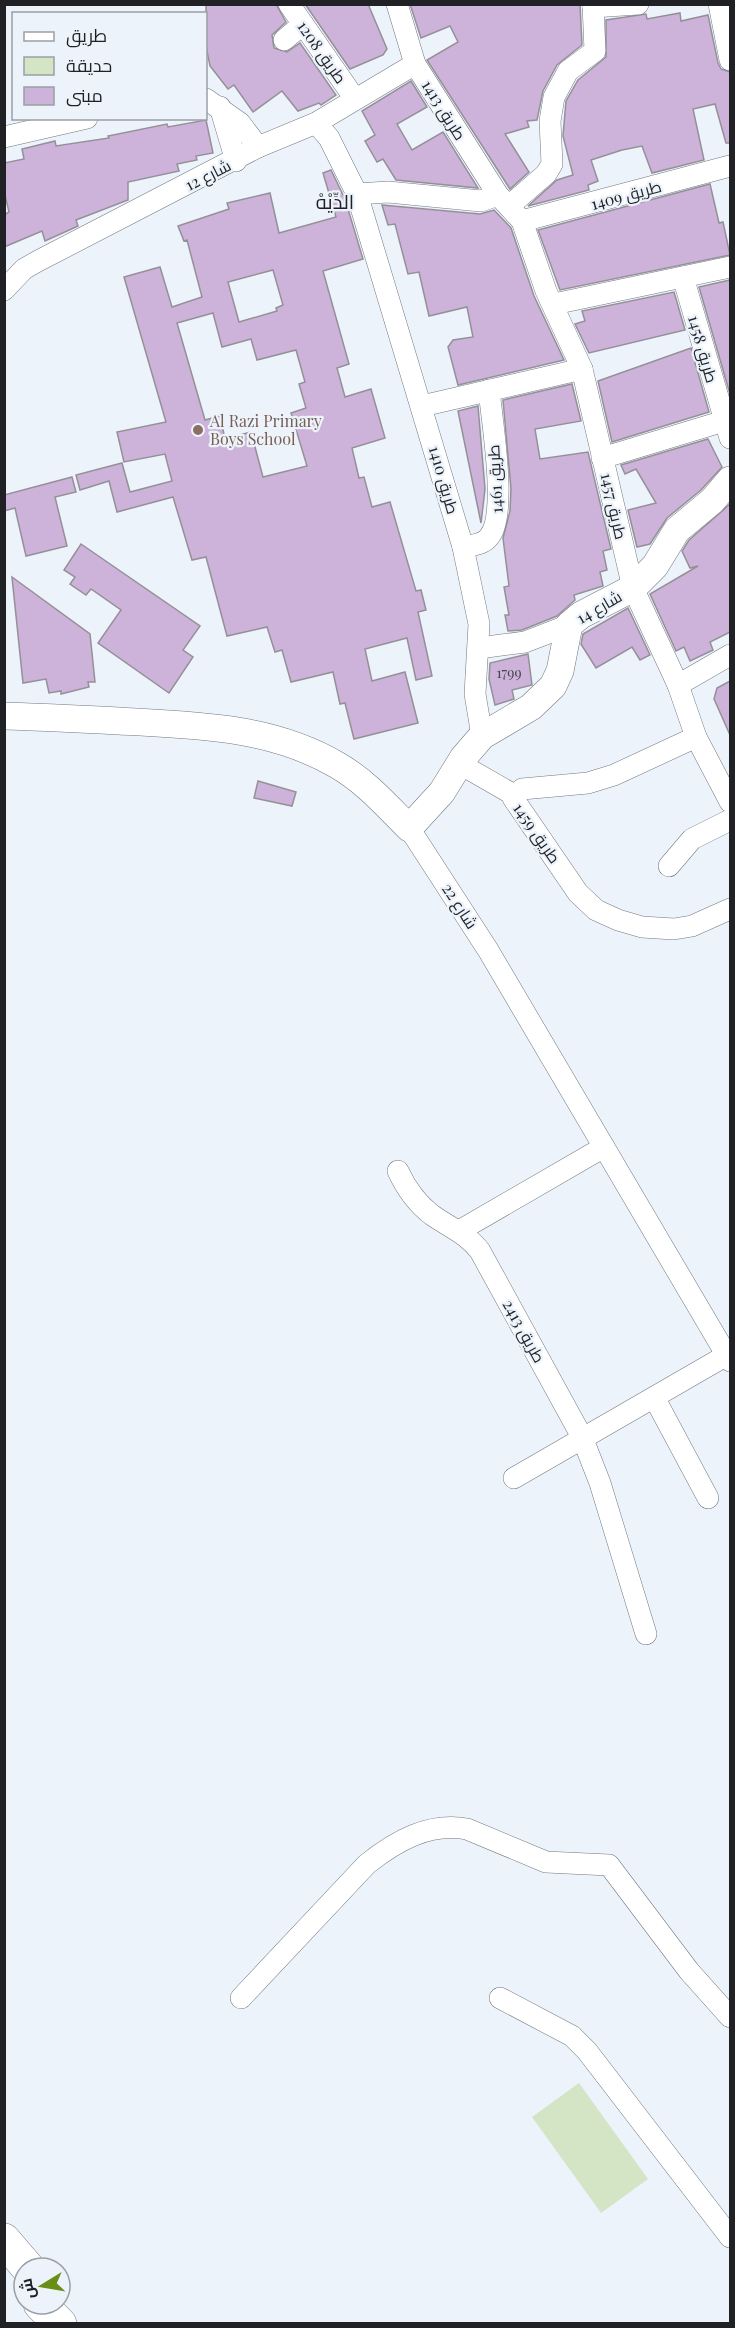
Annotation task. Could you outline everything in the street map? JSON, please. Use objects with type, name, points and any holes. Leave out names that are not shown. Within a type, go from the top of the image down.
[{"type":"highway","points":[[4,2240],[18,2256]]},
{"type":"street","name":"طريق 1208","points":[[289,4],[355,99]]},
{"type":"street","points":[[510,207],[546,174],[552,164],[550,121],[554,97],[568,71],[595,51],[593,6],[638,4]]},
{"type":"street","points":[[719,4],[730,60]]},
{"type":"street","name":"طريق 1413","points":[[403,6],[415,64],[510,207]]},
{"type":"street","points":[[284,40],[303,24]]},
{"type":"street","name":"شارع 12","points":[[4,290],[24,269],[38,261],[236,161],[258,147],[316,123],[415,64]]},
{"type":"street","points":[[213,103],[240,123],[258,147]]},
{"type":"street","points":[[213,103],[236,161]]},
{"type":"street","points":[[4,137],[78,120]]},
{"type":"street","name":"طريق 1410","points":[[316,123],[329,138],[357,194],[382,286],[422,406],[463,547],[476,599],[479,648],[475,668],[475,694],[482,736]]},
{"type":"street","name":"طريق 1409","points":[[357,194],[388,192],[481,201],[510,207],[730,166]]},
{"type":"street","name":"طريق 1457","points":[[510,207],[582,369],[633,588],[678,685],[696,737],[730,802]]},
{"type":"street","points":[[554,304],[730,267]]},
{"type":"street","name":"طريق 1458","points":[[602,458],[727,429],[683,277]]},
{"type":"street","points":[[422,406],[582,369]]},
{"type":"street","name":"طريق 1461","points":[[463,547],[482,543],[489,538],[499,516],[489,390]]},
{"type":"street","name":"شارع 14","points":[[482,736],[531,707],[553,686],[560,671],[569,625],[581,615],[633,588],[655,566],[677,530],[712,501],[730,480]]},
{"type":"street","points":[[479,648],[525,642],[569,625]]},
{"type":"street","points":[[678,685],[730,655]]},
{"type":"street","name":"شارع 22","points":[[4,716],[169,723],[267,736],[292,743],[338,765],[378,795],[408,828],[488,950],[729,1358]]},
{"type":"street","points":[[408,828],[442,792],[482,736]]},
{"type":"street","name":"طريق 1459","points":[[696,737],[614,775],[588,783],[522,789],[514,795],[514,803],[578,893],[596,910],[634,925],[674,929],[692,926],[730,909]]},
{"type":"street","points":[[460,764],[514,795]]},
{"type":"street","points":[[669,866],[692,839],[730,820]]},
{"type":"street","points":[[459,1231],[604,1148]]},
{"type":"street","name":"طريق 2413","points":[[398,1171],[405,1185],[425,1209],[459,1231],[480,1251],[582,1437],[603,1492],[646,1634]]},
{"type":"street","points":[[514,1479],[582,1437],[729,1358]]},
{"type":"street","points":[[655,1399],[708,1498]]},
{"type":"street","points":[[241,1998],[367,1864],[388,1847],[410,1836],[439,1827],[454,1827],[546,1862],[609,1865],[689,1971],[730,2017]]},
{"type":"street","points":[[500,1998],[572,2036],[587,2051],[730,2237]]},
{"type":"green space","points":[[579,2083],[648,2179],[601,2213],[532,2117]]},
{"type":"building","points":[[206,4],[276,4],[286,22],[272,35],[274,48],[287,52],[300,43],[336,95],[321,105],[319,103],[298,111],[282,91],[253,112],[234,85],[228,89],[210,66],[207,51]]},
{"type":"building","points":[[305,4],[368,4],[387,49],[383,55],[350,69]]},
{"type":"building","points":[[410,4],[580,4],[582,45],[557,65],[543,91],[537,120],[527,121],[529,127],[505,134],[529,172],[510,189],[427,60],[458,42],[450,26],[421,38]]},
{"type":"building","points":[[680,13],[681,21],[708,15],[718,63],[721,69],[730,72],[730,143],[726,143],[715,104],[693,109],[704,160],[652,173],[642,146],[622,150],[591,160],[598,181],[588,185],[589,190],[528,206],[557,180],[573,175],[563,136],[566,101],[578,80],[606,57],[606,20],[646,14],[647,19]]},
{"type":"building","points":[[411,81],[427,107],[397,124],[412,150],[443,132],[478,188],[396,180],[383,159],[377,162],[365,141],[375,135],[362,111]]},
{"type":"building","points":[[206,120],[213,153],[196,156],[197,160],[177,164],[179,171],[128,182],[128,200],[76,220],[78,226],[45,241],[42,231],[4,247],[4,215],[9,212],[4,191],[4,163],[24,159],[22,149],[55,141],[56,146],[109,138],[108,136],[167,124],[168,127]]},
{"type":"building","points":[[331,170],[345,199],[363,259],[323,271],[349,364],[337,368],[345,397],[371,389],[385,438],[352,448],[359,478],[364,477],[372,507],[390,502],[416,591],[421,590],[426,610],[418,612],[432,676],[416,680],[407,638],[365,649],[372,681],[405,672],[418,723],[354,739],[345,703],[340,704],[333,672],[291,682],[282,650],[275,652],[267,627],[227,636],[206,557],[192,560],[173,497],[117,512],[109,481],[80,490],[76,475],[122,463],[130,492],[172,481],[165,454],[124,462],[117,432],[166,422],[124,277],[160,267],[172,307],[202,297],[187,240],[184,241],[178,226],[229,209],[227,203],[270,193],[279,233],[336,217],[323,173]],"holes":[[[273,270],[283,305],[276,308],[277,311],[239,322],[228,282]],[[213,313],[222,347],[251,339],[257,360],[296,350],[305,382],[299,384],[306,408],[291,413],[307,466],[263,477],[251,432],[225,439],[220,416],[205,420],[177,323]]]},
{"type":"building","points":[[710,184],[719,223],[723,222],[730,255],[560,290],[538,230]]},
{"type":"building","points":[[382,205],[480,214],[494,210],[511,228],[534,296],[564,360],[458,385],[448,347],[453,340],[473,337],[467,307],[429,316],[419,272],[408,274],[395,224],[388,225]]},
{"type":"building","points":[[730,280],[730,394],[699,287]]},
{"type":"building","points":[[674,292],[685,330],[589,353],[575,324],[585,321],[582,311]]},
{"type":"building","points":[[691,348],[709,412],[612,442],[598,381]]},
{"type":"building","points":[[572,384],[581,421],[535,429],[540,459],[588,452],[611,549],[603,551],[607,570],[600,572],[603,586],[574,595],[575,600],[557,616],[522,630],[508,631],[505,615],[509,615],[504,587],[509,586],[503,538],[510,511],[511,489],[503,400]]},
{"type":"building","points":[[478,406],[485,489],[481,523],[458,411]]},
{"type":"building","points":[[708,439],[722,467],[701,490],[667,518],[650,544],[637,547],[628,510],[656,503],[636,469],[625,474],[621,465]]},
{"type":"building","points":[[72,477],[76,492],[55,497],[67,546],[26,556],[15,508],[4,511],[4,495]]},
{"type":"building","points":[[730,504],[730,632],[710,642],[713,650],[690,661],[684,647],[676,651],[650,594],[698,566],[690,568],[682,551],[689,540]]},
{"type":"building","points":[[81,544],[200,626],[183,650],[193,657],[169,693],[98,643],[121,610],[91,589],[86,595],[70,584],[75,577],[64,570]]},
{"type":"building","points":[[12,577],[90,634],[95,682],[88,682],[89,687],[61,694],[61,691],[49,693],[46,679],[23,683]]},
{"type":"building","points":[[628,608],[650,655],[640,660],[632,647],[596,668],[581,644],[583,634]]},
{"type":"building","points":[[528,654],[532,685],[512,690],[514,699],[495,705],[489,679],[490,663]]},
{"type":"building","points":[[730,681],[730,735],[714,699],[717,688]]},
{"type":"building","points":[[258,781],[296,792],[292,806],[254,798]]},
{"type":"place","name":"Al Razi Primary Boys School","points":[[198,430]]},
{"type":"district","name":"الدِّيْهْ","points":[[335,202]]}]
